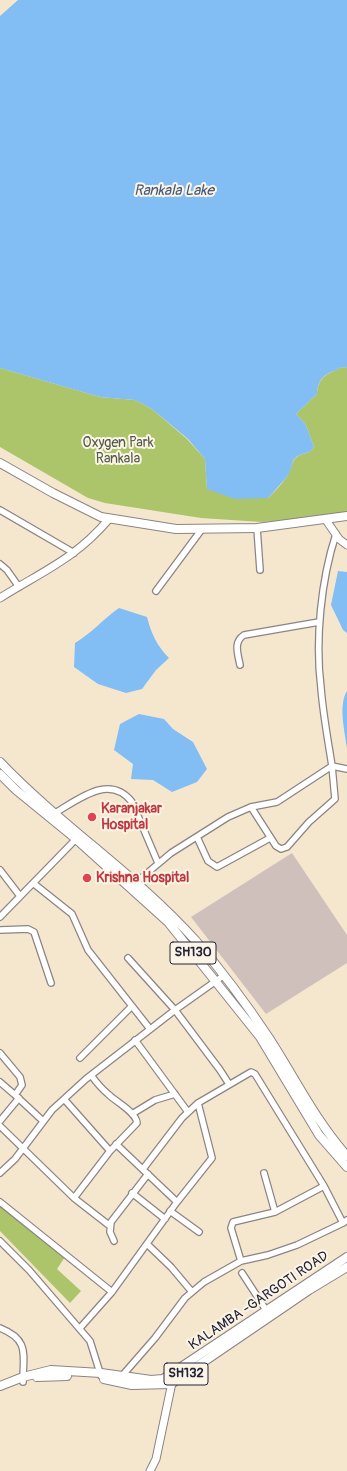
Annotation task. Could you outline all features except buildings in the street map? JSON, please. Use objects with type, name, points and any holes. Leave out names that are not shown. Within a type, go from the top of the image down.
[{"type":"main road","points":[[0,463],[94,514],[109,518],[176,529],[257,528],[347,516]]},
{"type":"main road","points":[[0,762],[55,813],[78,837]]},
{"type":"main road","name":"SH130","points":[[0,774],[16,790],[124,872],[133,885]]},
{"type":"main road","name":"SH130","points":[[78,837],[133,885],[164,908],[197,942],[264,1043],[319,1135],[347,1167]]},
{"type":"main road","name":"SH130","points":[[220,978],[269,1038],[325,1130],[347,1156]]},
{"type":"main road","name":"KALAMBA -GARGOTI ROAD","points":[[101,1376],[156,1380],[163,1379],[268,1313],[347,1257]]},
{"type":"main road","name":"SH132","points":[[0,1390],[23,1379],[44,1376],[101,1376],[126,1385],[171,1384],[268,1313],[347,1267]]},
{"type":"main road","points":[[0,1386],[23,1379]]},
{"type":"street","points":[[0,510],[74,553]]},
{"type":"street","points":[[0,598],[74,553],[91,539],[109,518]]},
{"type":"street","points":[[326,520],[339,539],[347,545]]},
{"type":"street","points":[[257,528],[260,570]]},
{"type":"street","points":[[156,591],[202,529]]},
{"type":"street","points":[[251,806],[270,838],[276,846],[281,849],[287,847],[314,817],[332,804],[335,800],[332,766],[320,686],[320,622],[329,558],[336,534]]},
{"type":"street","points":[[0,564],[20,587]]},
{"type":"street","points":[[240,665],[236,644],[238,639],[244,635],[320,622]]},
{"type":"street","points":[[133,885],[158,863],[228,817],[251,806],[277,802],[332,766],[347,769]]},
{"type":"street","points":[[55,813],[99,789],[112,789],[127,795],[132,802],[158,863]]},
{"type":"street","points":[[0,917],[78,837]]},
{"type":"street","points":[[197,837],[208,861],[217,867],[270,838]]},
{"type":"street","points":[[0,870],[20,896]]},
{"type":"street","points":[[33,883],[72,914],[88,950],[150,1029]]},
{"type":"street","points":[[0,930],[28,928],[34,932],[52,983]]},
{"type":"street","points":[[128,958],[175,1010],[229,1084]]},
{"type":"street","points":[[0,1173],[22,1149],[43,1121],[64,1099],[91,1075],[135,1040],[220,978]]},
{"type":"street","points":[[80,1058],[132,1006]]},
{"type":"street","points":[[135,1040],[188,1112]]},
{"type":"street","points":[[0,1054],[22,1081],[17,1097],[0,1121]]},
{"type":"street","points":[[120,1377],[155,1338],[185,1298],[204,1282],[241,1261],[268,1255],[297,1245],[345,1222],[255,1074],[251,1072],[198,1103],[173,1129],[143,1169]]},
{"type":"street","points":[[74,1198],[110,1150],[137,1123],[132,1114],[106,1093],[91,1075]]},
{"type":"street","points":[[0,1082],[43,1121]]},
{"type":"street","points":[[132,1114],[155,1100],[175,1094]]},
{"type":"street","points":[[64,1099],[110,1150]]},
{"type":"street","points":[[80,1328],[112,1292],[170,1211],[212,1158],[198,1103]]},
{"type":"street","points":[[0,1126],[74,1198],[110,1226],[114,1241]]},
{"type":"street","points":[[116,1144],[177,1202]]},
{"type":"street","points":[[264,1172],[275,1212]]},
{"type":"street","points":[[110,1226],[132,1193],[148,1174]]},
{"type":"street","points":[[241,1261],[231,1225],[233,1222],[275,1212],[324,1186]]},
{"type":"street","points":[[132,1193],[165,1219]]},
{"type":"street","points":[[0,1202],[112,1292]]},
{"type":"street","points":[[170,1211],[199,1232]]},
{"type":"street","points":[[0,1241],[29,1270],[80,1328],[92,1345],[101,1376]]},
{"type":"street","points":[[147,1244],[172,1267],[192,1292]]},
{"type":"street","points":[[242,1273],[268,1313]]},
{"type":"street","points":[[0,1328],[15,1334],[22,1343],[23,1379]]},
{"type":"street","points":[[150,1471],[156,1459],[174,1373]]},
{"type":"shaded area","points":[[292,853],[347,935],[347,963],[266,1014],[191,917]]},
{"type":"green space","name":"Oxygen Park Rankala","points":[[342,367],[347,368],[347,516],[262,522],[201,518],[105,503],[88,498],[0,447],[0,368],[100,397],[135,400],[152,409],[187,439],[205,459],[207,489],[268,498],[286,478],[295,459],[298,456],[310,452],[314,447],[306,425],[296,414],[317,394],[319,383],[322,379],[328,374]]},
{"type":"green space","points":[[0,1204],[65,1257],[57,1269],[81,1291],[70,1303],[0,1231]]},
{"type":"water","name":"Rankala Lake","points":[[18,0],[347,0],[347,368],[342,367],[325,376],[319,383],[317,394],[296,414],[306,425],[314,447],[310,452],[297,456],[294,459],[286,478],[268,498],[235,499],[207,489],[205,459],[188,439],[152,409],[135,400],[100,397],[0,368],[0,16]]},
{"type":"water","points":[[338,571],[347,572],[347,633],[343,630],[331,605]]},
{"type":"water","points":[[119,608],[147,617],[155,639],[169,658],[156,670],[142,689],[126,693],[98,684],[74,667],[75,643],[87,635]]},
{"type":"water","points":[[347,691],[347,748],[343,704]]},
{"type":"water","points":[[139,714],[164,719],[173,729],[193,742],[207,769],[197,782],[172,792],[153,780],[131,779],[133,764],[114,750],[120,724]]},
{"type":"place","name":"Karanjakar Hospital","points":[[92,817]]},
{"type":"place","name":"Krishna Hospital","points":[[87,878]]}]
